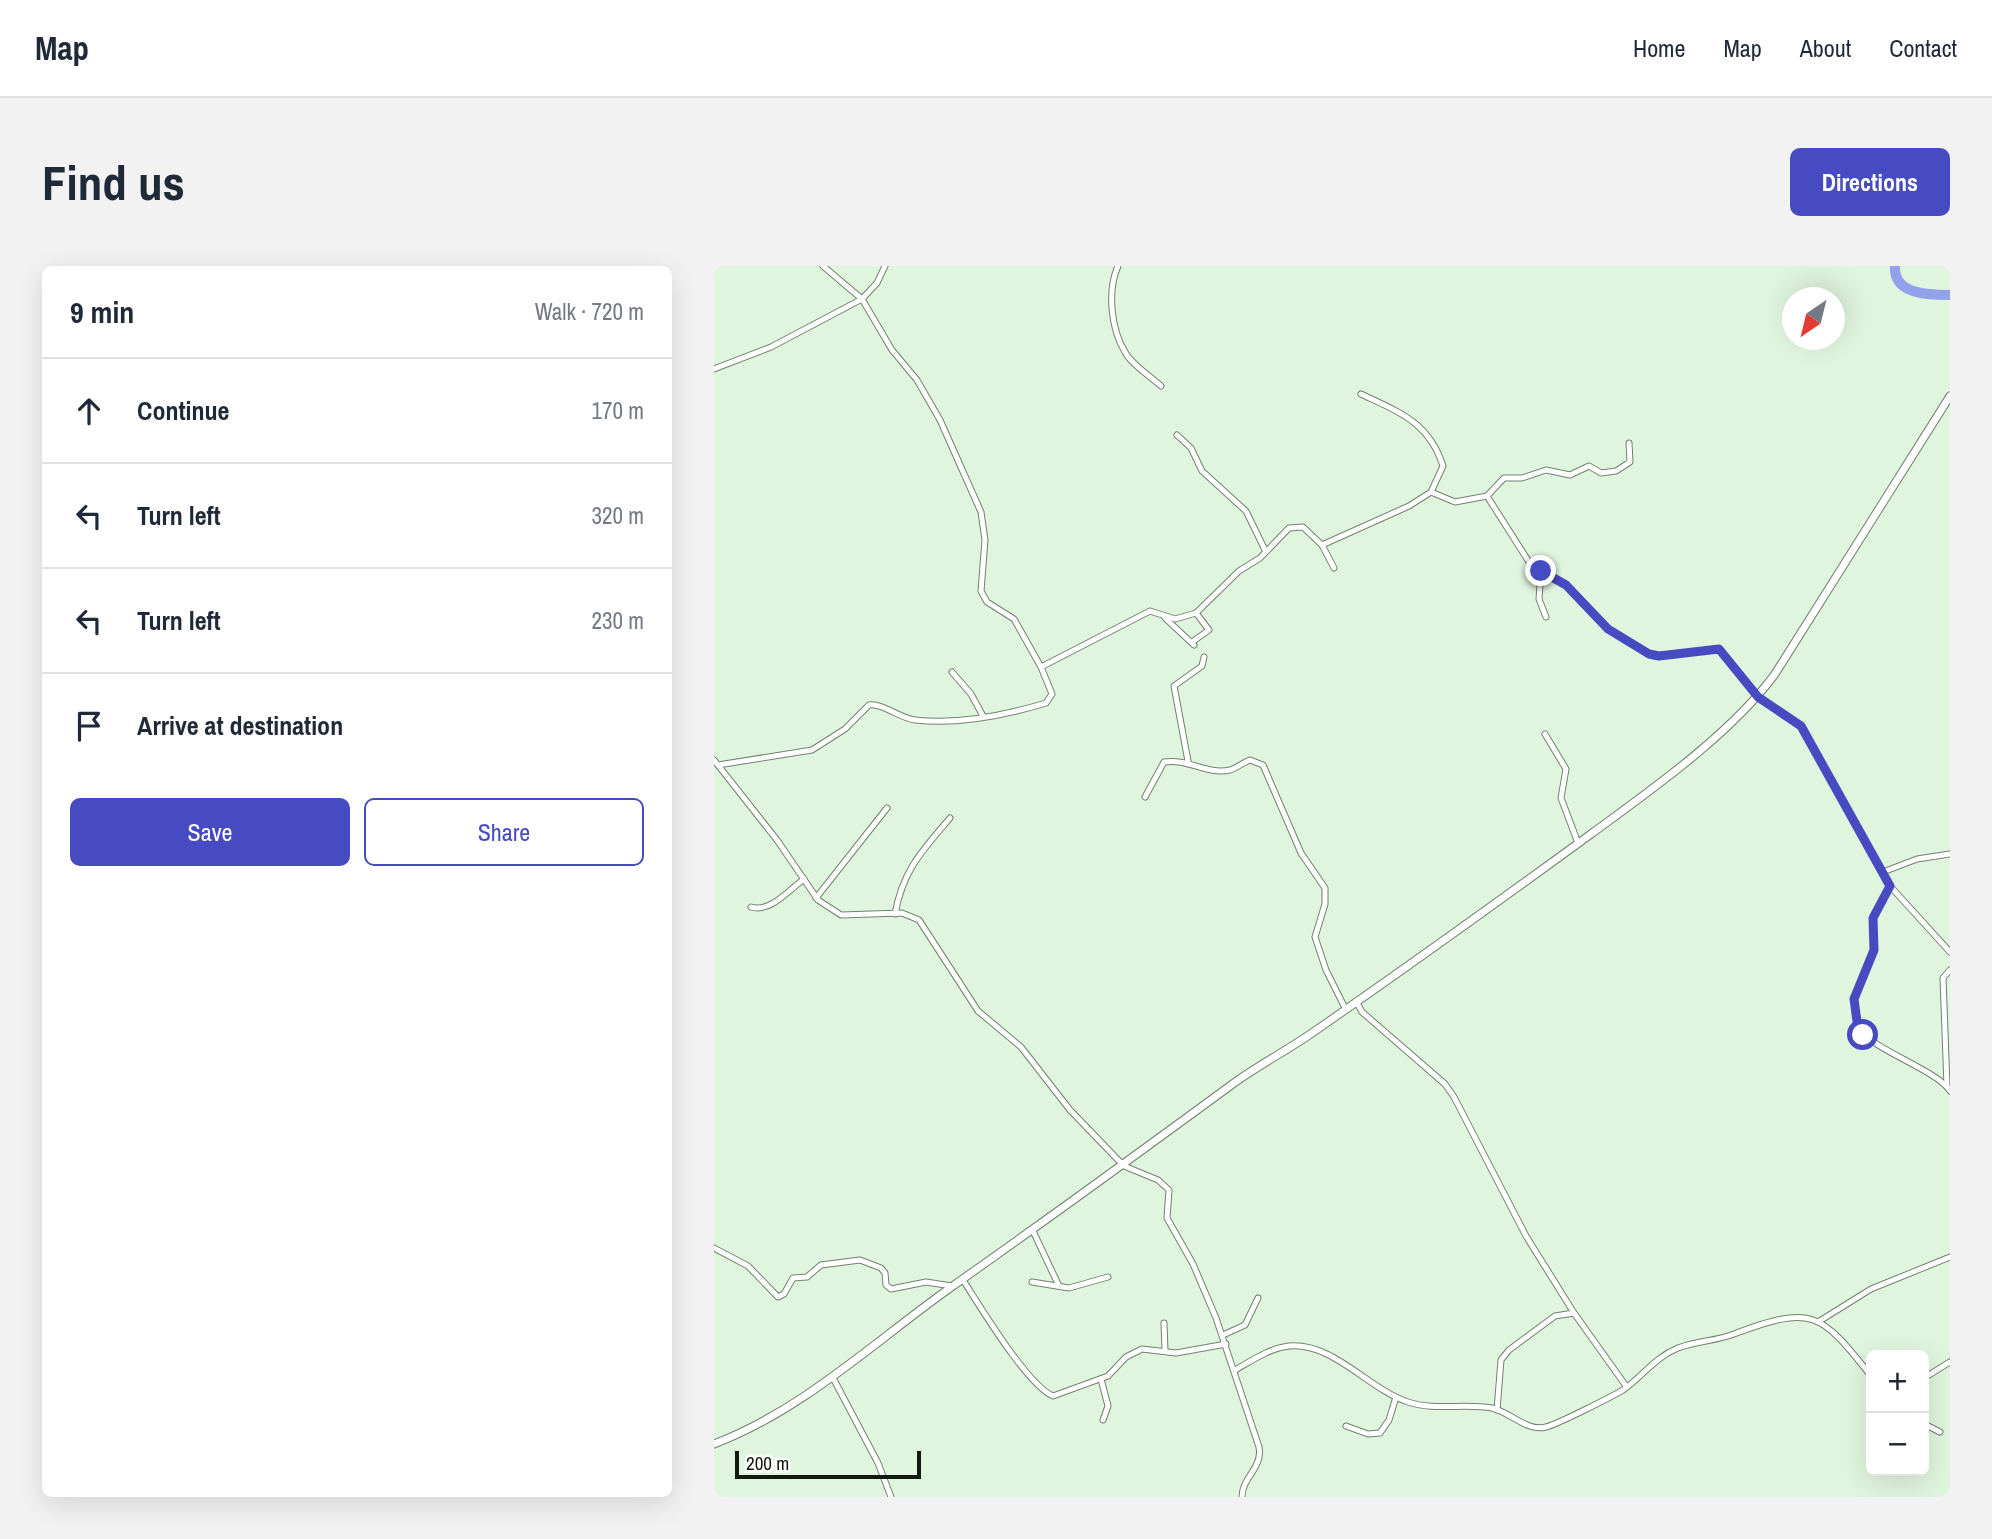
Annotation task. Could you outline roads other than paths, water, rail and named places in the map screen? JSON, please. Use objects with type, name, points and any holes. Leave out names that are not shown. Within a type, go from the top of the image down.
[{"type":"street","points":[[822,266],[862,299],[892,350],[926,396],[979,508],[985,540],[980,584],[983,596],[1014,619],[1041,667],[1052,694],[1050,701],[1021,711],[935,722],[913,720],[869,705],[845,729],[812,750],[716,762],[816,898],[841,915],[895,914],[919,920],[978,1011],[1021,1047],[1070,1110],[1124,1166],[1158,1180],[1169,1189],[1171,1195],[1167,1218],[1193,1264],[1223,1335],[1261,1456],[1243,1485],[1242,1497]]},
{"type":"street","points":[[714,369],[771,347],[862,299],[877,283],[886,266]]},
{"type":"street","points":[[1118,266],[1112,295],[1119,337],[1128,356],[1161,386]]},
{"type":"street","points":[[1328,543],[1409,506],[1431,492],[1443,464],[1430,438],[1412,418],[1361,394]]},
{"type":"street","points":[[714,1444],[772,1415],[832,1376],[952,1286],[1124,1166],[1237,1081],[1356,1001],[1633,803],[1758,697],[1950,396]]},
{"type":"street","points":[[1177,435],[1246,511],[1265,550]]},
{"type":"street","points":[[1431,492],[1455,502],[1487,496],[1502,479],[1525,478],[1543,471],[1570,475],[1589,466],[1601,473],[1616,471],[1630,462],[1629,443]]},
{"type":"street","points":[[1487,496],[1529,562],[1566,585],[1608,629],[1649,654],[1659,656],[1719,649],[1758,697],[1801,726],[1890,886],[1949,949]]},
{"type":"street","points":[[1165,618],[1188,617],[1196,613],[1239,571],[1260,558],[1282,532],[1294,526],[1305,528],[1328,543],[1334,568]]},
{"type":"street","points":[[1541,571],[1539,599],[1545,617]]},
{"type":"street","points":[[1041,667],[1150,611],[1157,611],[1193,643],[1209,630],[1196,613]]},
{"type":"street","points":[[1188,761],[1174,686],[1202,666],[1204,657]]},
{"type":"street","points":[[952,672],[971,694],[983,716]]},
{"type":"street","points":[[1545,734],[1566,769],[1560,793],[1578,843]]},
{"type":"street","points":[[1144,797],[1164,762],[1188,761],[1205,769],[1225,771],[1254,761],[1266,769],[1301,853],[1325,888],[1325,904],[1315,937],[1326,970],[1345,1008]]},
{"type":"street","points":[[816,898],[887,808]]},
{"type":"street","points":[[895,914],[898,897],[913,860],[925,850],[950,818]]},
{"type":"street","points":[[1883,872],[1917,859],[1950,854]]},
{"type":"street","points":[[751,907],[759,910],[767,907],[804,879]]},
{"type":"street","points":[[1890,886],[1873,918],[1874,950],[1854,999],[1858,1029],[1872,1042],[1948,1083],[1947,997],[1944,975],[1950,970]]},
{"type":"street","points":[[1356,1001],[1362,1012],[1445,1084],[1530,1242],[1574,1313],[1626,1386]]},
{"type":"street","points":[[1032,1229],[1059,1286]]},
{"type":"street","points":[[714,1248],[748,1266],[778,1297],[784,1294],[793,1278],[807,1277],[819,1266],[860,1260],[881,1268],[885,1273],[886,1285],[891,1289],[930,1282],[952,1286]]},
{"type":"street","points":[[1818,1322],[1871,1289],[1950,1257]]},
{"type":"street","points":[[1032,1282],[1069,1287],[1108,1277]]},
{"type":"street","points":[[963,1280],[1002,1338],[1049,1395],[1068,1393],[1101,1379],[1134,1352],[1176,1353],[1226,1344]]},
{"type":"street","points":[[1223,1335],[1245,1325],[1258,1298]]},
{"type":"street","points":[[1497,1410],[1501,1360],[1509,1350],[1555,1317],[1574,1313]]},
{"type":"street","points":[[1236,1370],[1286,1346],[1298,1347],[1322,1353],[1396,1397],[1418,1404],[1497,1410],[1529,1426],[1547,1427],[1626,1386],[1677,1348],[1718,1340],[1775,1319],[1797,1315],[1818,1322],[1848,1346],[1866,1369]]},
{"type":"street","points":[[1164,1323],[1165,1351]]},
{"type":"street","points":[[1929,1375],[1950,1362]]},
{"type":"street","points":[[832,1376],[878,1463],[891,1497]]},
{"type":"street","points":[[1101,1379],[1108,1406],[1103,1420]]},
{"type":"street","points":[[1346,1426],[1368,1434],[1380,1433],[1389,1420],[1396,1397]]},
{"type":"street","points":[[1929,1426],[1940,1432]]},
{"type":"waterway","points":[[1895,266],[1896,276],[1906,288],[1933,295],[1950,295]]}]
